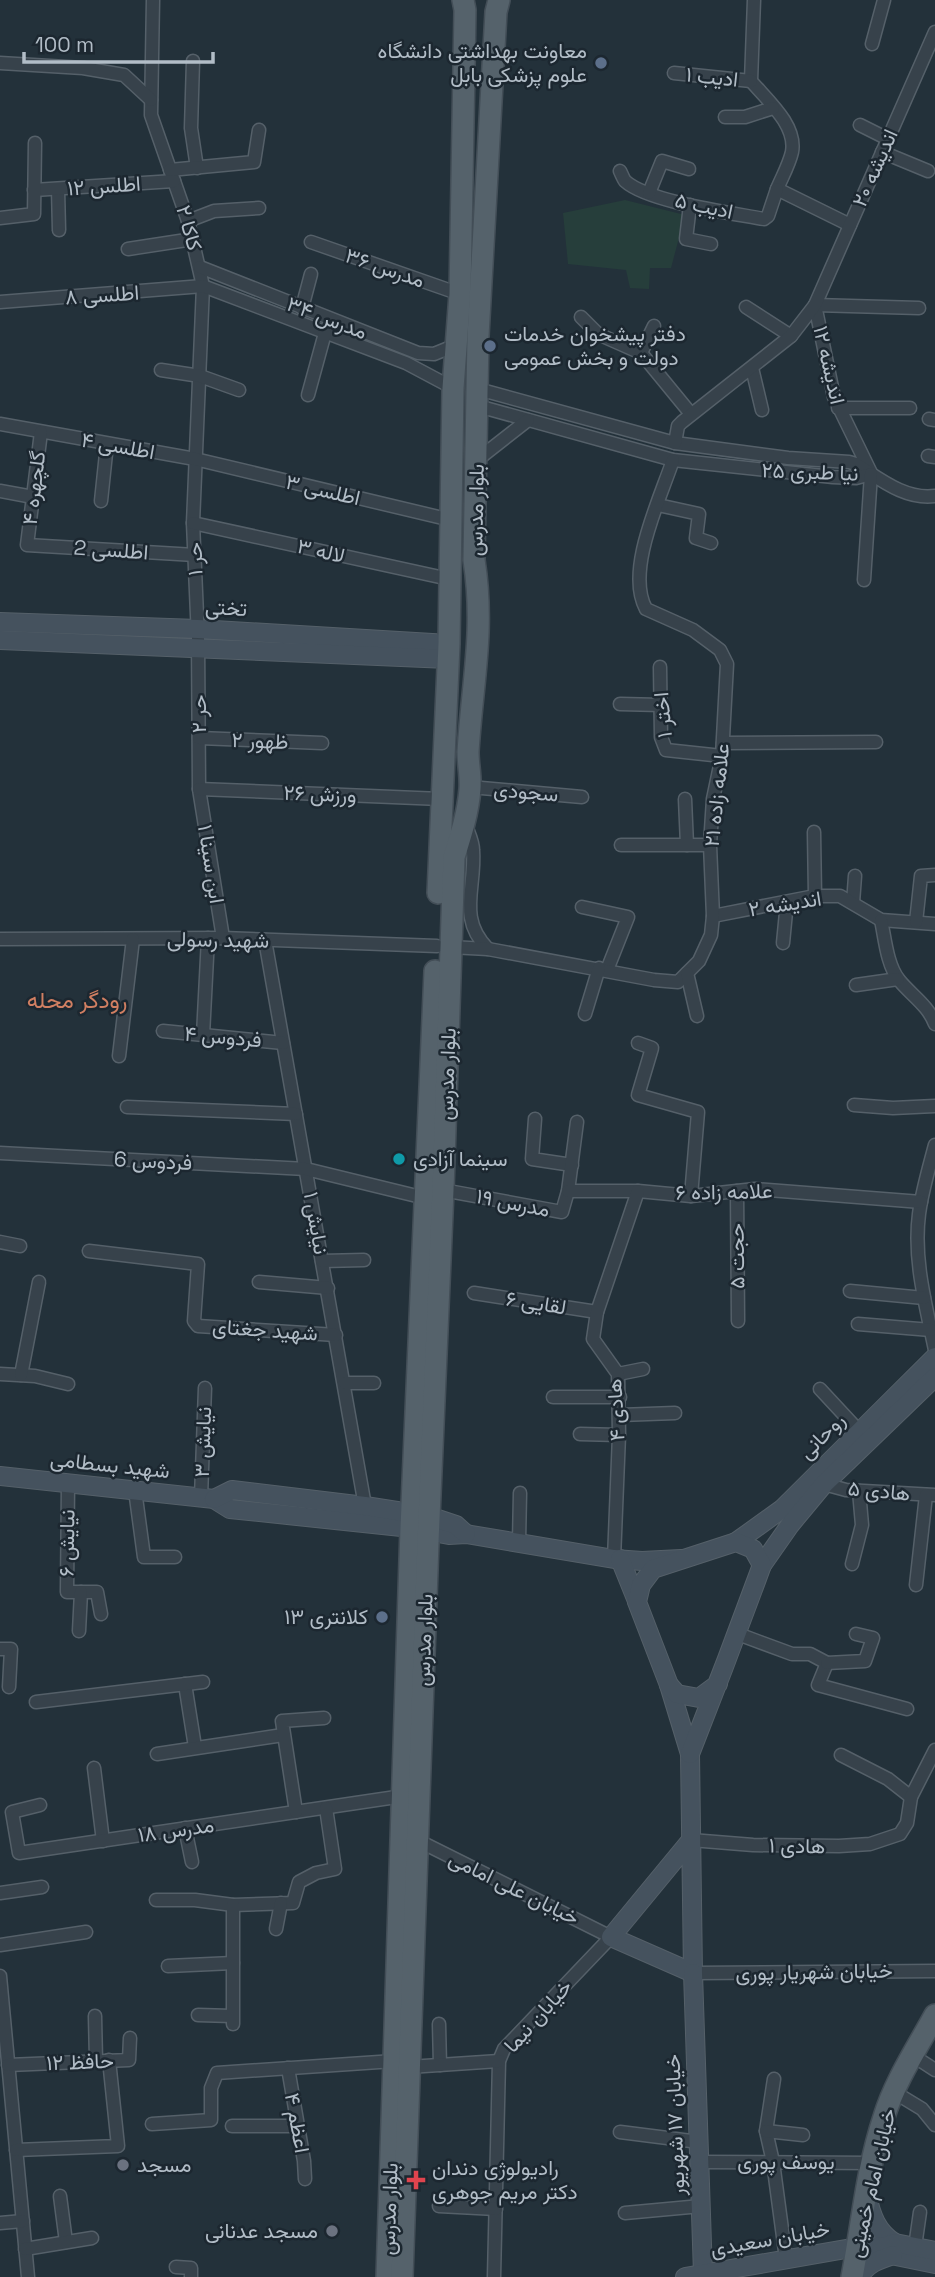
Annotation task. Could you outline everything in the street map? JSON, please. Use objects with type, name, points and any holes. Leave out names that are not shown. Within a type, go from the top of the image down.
[{"type":"main road","name":"بلوار مدرس","points":[[402,2277],[403,1796],[420,1522],[443,946],[441,799],[452,652],[449,579],[453,388],[460,294],[465,10],[463,0]]},
{"type":"main road","name":"بلوار مدرس","points":[[443,946],[454,857],[465,822],[470,787],[468,754],[480,635],[479,588],[474,560],[481,282],[496,12],[499,0]]},
{"type":"main road","points":[[468,754],[452,652],[474,560]]},
{"type":"main road","name":"تختی","points":[[0,622],[198,638],[452,652]]},
{"type":"main road","name":"تختی","points":[[0,640],[198,638]]},
{"type":"main road","name":"روحانی","points":[[690,1754],[738,1634],[762,1565],[824,1484],[896,1405],[935,1357]]},
{"type":"main road","name":"روحانی","points":[[681,1559],[736,1542],[782,1509],[859,1431],[935,1377]]},
{"type":"main road","name":"شهید بسطامی","points":[[0,1476],[207,1498],[230,1509],[420,1522]]},
{"type":"main road","name":"شهید بسطامی","points":[[207,1498],[232,1490],[365,1506],[420,1522]]},
{"type":"main road","name":"بلوار مدرس","points":[[387,2277],[416,1840],[420,1522]]},
{"type":"main road","points":[[420,1522],[456,1525],[466,1534],[617,1559],[681,1559]]},
{"type":"main road","points":[[736,1542],[753,1549],[762,1565]]},
{"type":"main road","points":[[617,1559],[637,1602],[690,1754],[691,1840],[611,1937],[694,1973]]},
{"type":"main road","points":[[637,1602],[641,1585],[653,1569],[681,1559]]},
{"type":"main road","points":[[668,1685],[677,1694],[699,1698],[718,1684]]},
{"type":"main road","name":"خیابان ۱۷ شهریور","points":[[691,1840],[701,2206],[694,2276]]},
{"type":"main road","name":"خیابان امام خمینی","points":[[852,2277],[884,2115],[912,2056],[932,2026]]},
{"type":"main road","points":[[867,2195],[879,2229],[891,2248],[935,2264]]},
{"type":"main road","name":"خیابان سعیدی","points":[[694,2276],[860,2246],[891,2248]]},
{"type":"main road","points":[[859,2277],[866,2267],[891,2248],[935,2250]]},
{"type":"street","name":"کاکا ۲","points":[[153,0],[151,115],[188,221],[204,286],[195,459]]},
{"type":"street","points":[[754,0],[751,81],[788,127],[792,147],[777,189],[850,225]]},
{"type":"street","points":[[872,44],[884,0]]},
{"type":"street","name":"اندیشه ۲۰","points":[[691,414],[791,336],[815,305],[935,32]]},
{"type":"street","points":[[193,61],[191,128],[197,168]]},
{"type":"street","points":[[0,63],[83,68],[124,75],[151,100]]},
{"type":"street","name":"ادیب ۱","points":[[674,73],[751,81]]},
{"type":"street","points":[[725,117],[745,117],[773,108]]},
{"type":"street","points":[[860,125],[888,139]]},
{"type":"street","name":"اطلس ۱۲","points":[[34,190],[172,176],[197,168],[254,162],[259,130]]},
{"type":"street","points":[[0,218],[34,214],[35,144]]},
{"type":"street","points":[[883,152],[928,171]]},
{"type":"street","points":[[649,193],[662,161],[689,169]]},
{"type":"street","name":"ادیب ۵","points":[[620,172],[625,181],[649,193],[690,205],[764,219],[768,216],[777,189]]},
{"type":"street","points":[[58,189],[58,230]]},
{"type":"street","points":[[690,205],[686,239],[711,244]]},
{"type":"street","points":[[188,221],[214,211],[259,208]]},
{"type":"street","points":[[128,249],[193,239]]},
{"type":"street","name":"مدرس ۳۶","points":[[311,242],[460,294]]},
{"type":"street","name":"مدرس ۳۴","points":[[200,267],[418,353],[434,354],[456,345]]},
{"type":"street","points":[[302,308],[311,274]]},
{"type":"street","name":"مدرس ۳۴","points":[[204,286],[406,363],[453,388]]},
{"type":"street","name":"اطلسی ۸","points":[[0,302],[204,286]]},
{"type":"street","points":[[815,305],[919,308]]},
{"type":"street","name":"اندیشه ۱۲","points":[[815,305],[834,397],[871,474]]},
{"type":"street","points":[[746,307],[791,336]]},
{"type":"street","points":[[581,317],[598,334],[641,353],[691,414],[678,426],[675,443]]},
{"type":"street","points":[[641,353],[654,326]]},
{"type":"street","points":[[308,394],[325,333]]},
{"type":"street","points":[[752,368],[762,411]]},
{"type":"street","points":[[161,370],[200,376],[239,390]]},
{"type":"street","name":"نیا طبری ۲۵","points":[[478,397],[528,420],[673,460],[833,477],[856,478],[871,474]]},
{"type":"street","name":"نیا طبری ۲۵","points":[[478,397],[589,420],[675,443],[788,458],[849,462],[871,474]]},
{"type":"street","points":[[838,408],[911,408]]},
{"type":"street","points":[[477,460],[528,420]]},
{"type":"street","points":[[583,435],[589,420]]},
{"type":"street","name":"اطلسی ۴","points":[[0,424],[195,459]]},
{"type":"street","name":"گلچهره ۴","points":[[27,545],[41,432]]},
{"type":"street","points":[[101,501],[107,444]]},
{"type":"street","name":"اطلسی ۳","points":[[195,459],[451,520]]},
{"type":"street","name":"حر ۱","points":[[195,459],[193,523],[198,638]]},
{"type":"street","name":"علامه زاده ۲۱","points":[[673,460],[642,551],[638,580],[642,602],[646,609],[656,615],[693,630],[720,650],[727,664],[722,750],[713,799],[710,845],[713,916],[711,936],[699,961],[687,973]]},
{"type":"street","points":[[864,580],[871,474],[899,491],[926,497],[935,496]]},
{"type":"street","points":[[0,491],[33,497]]},
{"type":"street","points":[[658,505],[699,514],[696,538],[711,543]]},
{"type":"street","name":"لاله ۳","points":[[193,523],[449,579]]},
{"type":"street","name":"اطلسی 2","points":[[27,545],[195,555]]},
{"type":"street","name":"حر ۲","points":[[198,638],[199,789]]},
{"type":"street","name":"اختر ۱","points":[[660,667],[662,737],[666,750],[722,750]]},
{"type":"street","points":[[620,704],[661,705]]},
{"type":"street","name":"ظهور ۲","points":[[199,738],[322,743]]},
{"type":"street","points":[[722,750],[876,742]]},
{"type":"street","name":"سجودی","points":[[470,787],[582,797]]},
{"type":"street","name":"ورزش ۲۶","points":[[199,789],[441,799]]},
{"type":"street","name":"ابن سینا ۱","points":[[199,789],[223,939]]},
{"type":"street","points":[[685,799],[687,845]]},
{"type":"street","points":[[465,822],[473,848],[470,922],[479,940],[488,948]]},
{"type":"street","points":[[814,832],[815,896]]},
{"type":"street","points":[[621,845],[710,845]]},
{"type":"street","points":[[916,922],[921,876],[935,875]]},
{"type":"street","points":[[853,903],[855,876]]},
{"type":"street","name":"اندیشه ۲","points":[[713,916],[815,896],[840,896],[881,920],[935,924]]},
{"type":"street","points":[[783,943],[787,902]]},
{"type":"street","points":[[582,907],[628,917],[585,1014]]},
{"type":"street","points":[[881,920],[888,953],[898,979],[929,1004],[935,1024]]},
{"type":"street","name":"شهید رسولی","points":[[0,939],[223,939],[443,946]]},
{"type":"street","points":[[119,1056],[133,939]]},
{"type":"street","points":[[203,1035],[208,939]]},
{"type":"street","name":"نیایش ۱","points":[[265,940],[322,1261],[337,1321],[336,1335],[365,1506]]},
{"type":"street","points":[[443,946],[488,948],[654,980],[678,982],[687,973]]},
{"type":"street","points":[[687,973],[696,1016]]},
{"type":"street","points":[[856,985],[898,979]]},
{"type":"street","name":"فردوس ۴","points":[[163,1031],[283,1043]]},
{"type":"street","points":[[638,1043],[652,1048],[638,1095],[698,1112],[691,1196]]},
{"type":"street","points":[[854,1105],[893,1108],[935,1106]]},
{"type":"street","points":[[127,1107],[296,1114]]},
{"type":"street","points":[[535,1119],[532,1159],[572,1165]]},
{"type":"street","points":[[568,1191],[577,1122]]},
{"type":"street","points":[[935,1145],[918,1217],[919,1259],[927,1318],[935,1350]]},
{"type":"street","name":"فردوس 6","points":[[0,1153],[306,1169],[434,1194]]},
{"type":"street","name":"علامه زاده ۶","points":[[568,1191],[638,1191],[691,1196],[755,1189],[921,1202]]},
{"type":"street","name":"مدرس ۱۹","points":[[434,1194],[562,1212],[568,1191]]},
{"type":"street","name":"هادی ۴","points":[[617,1559],[620,1415],[618,1374],[593,1339],[597,1312],[638,1191]]},
{"type":"street","name":"حجت ۵","points":[[737,1191],[738,1321]]},
{"type":"street","points":[[0,1242],[20,1246]]},
{"type":"street","name":"شهید جغتای","points":[[89,1251],[198,1265],[194,1321],[198,1326],[336,1335]]},
{"type":"street","points":[[322,1261],[364,1260]]},
{"type":"street","points":[[20,1375],[39,1282]]},
{"type":"street","points":[[259,1282],[328,1288]]},
{"type":"street","points":[[850,1291],[924,1298]]},
{"type":"street","name":"لقایی ۶","points":[[474,1293],[597,1312]]},
{"type":"street","points":[[858,1324],[931,1331]]},
{"type":"street","points":[[618,1374],[643,1369]]},
{"type":"street","points":[[0,1374],[35,1376],[68,1384]]},
{"type":"street","points":[[345,1383],[374,1382]]},
{"type":"street","name":"نیایش ۳","points":[[205,1388],[207,1498]]},
{"type":"street","points":[[820,1389],[859,1431]]},
{"type":"street","points":[[554,1397],[620,1397]]},
{"type":"street","points":[[620,1415],[675,1413]]},
{"type":"street","points":[[580,1434],[619,1435]]},
{"type":"street","name":"نیایش ۶","points":[[68,1483],[67,1592],[97,1592],[101,1614]]},
{"type":"street","name":"هادی ۵","points":[[824,1484],[859,1491],[931,1495]]},
{"type":"street","points":[[135,1490],[144,1556],[175,1556]]},
{"type":"street","points":[[852,1564],[862,1525],[859,1491]]},
{"type":"street","points":[[519,1542],[520,1493]]},
{"type":"street","points":[[916,1585],[928,1535],[931,1495]]},
{"type":"street","points":[[79,1631],[81,1592]]},
{"type":"street","points":[[738,1634],[792,1654],[810,1654],[827,1663],[865,1661],[873,1638],[856,1634]]},
{"type":"street","points":[[0,1649],[11,1649],[9,1687]]},
{"type":"street","points":[[827,1663],[818,1685],[907,1709]]},
{"type":"street","points":[[36,1702],[203,1682]]},
{"type":"street","points":[[185,1684],[195,1748]]},
{"type":"street","points":[[296,1812],[282,1721],[324,1718]]},
{"type":"street","points":[[157,1754],[284,1735]]},
{"type":"street","points":[[841,1755],[888,1779],[911,1797],[935,1750]]},
{"type":"street","points":[[94,1768],[103,1840]]},
{"type":"street","points":[[918,1782],[935,1779]]},
{"type":"street","name":"مدرس ۱۸","points":[[40,1805],[12,1812],[19,1853],[403,1796]]},
{"type":"street","name":"هادی ۱","points":[[691,1840],[754,1845],[870,1844],[900,1834],[907,1823],[911,1797]]},
{"type":"street","points":[[156,1900],[195,1900],[233,1905],[293,1903],[299,1882],[316,1873],[335,1869],[326,1808]]},
{"type":"street","points":[[185,1828],[192,1862]]},
{"type":"street","name":"خیابان علی امامی","points":[[416,1840],[611,1937]]},
{"type":"street","points":[[0,1893],[42,1887]]},
{"type":"street","points":[[276,1928],[281,1903]]},
{"type":"street","points":[[198,2015],[233,2020],[233,1905]]},
{"type":"street","points":[[0,1945],[86,1932]]},
{"type":"street","name":"خیابان نیما","points":[[494,2277],[499,2061],[504,2049],[611,1937]]},
{"type":"street","points":[[167,1966],[233,1963]]},
{"type":"street","name":"خیابان شهریار پوری","points":[[694,1973],[935,1971]]},
{"type":"street","points":[[0,1976],[3,2040],[8,2065],[6,2103],[16,2150],[28,2277]]},
{"type":"street","points":[[16,2150],[118,2146],[96,2015]]},
{"type":"street","points":[[439,2024],[440,2065]]},
{"type":"street","name":"حافظ ۱۲","points":[[8,2065],[129,2060],[130,2038]]},
{"type":"street","points":[[912,2056],[935,2070]]},
{"type":"street","points":[[152,2124],[211,2120],[211,2088],[217,2073],[499,2061]]},
{"type":"street","name":"اعظم ۴","points":[[288,2068],[305,2179]]},
{"type":"street","points":[[774,2079],[766,2131],[774,2162],[786,2259]]},
{"type":"street","points":[[894,2092],[922,2109],[935,2125]]},
{"type":"street","points":[[232,2126],[297,2126]]},
{"type":"street","points":[[766,2131],[803,2135]]},
{"type":"street","points":[[620,2132],[699,2143]]},
{"type":"street","name":"یوسف پوری","points":[[699,2162],[873,2163]]},
{"type":"street","points":[[60,2196],[66,2242]]},
{"type":"street","points":[[439,2206],[496,2209]]},
{"type":"street","points":[[625,2213],[701,2206]]},
{"type":"street","points":[[915,2247],[920,2212]]},
{"type":"street","points":[[0,2223],[23,2221]]},
{"type":"street","points":[[25,2249],[92,2238]]},
{"type":"street","points":[[176,2267],[191,2268],[191,2277]]},
{"type":"green space","points":[[625,200],[685,215],[671,268],[650,268],[649,289],[630,288],[626,270],[568,264],[563,213]]},
{"type":"place","name":"معاونت بهداشتی دانشگاه علوم پزشکی بابل","points":[[601,63]]},
{"type":"place","name":"دفتر پیشخوان خدمات دولت و بخش عمومی","points":[[490,346]]},
{"type":"place","name":"سینما آزادی","points":[[399,1159]]},
{"type":"place","name":"کلانتری ۱۳","points":[[382,1617]]},
{"type":"place","name":"مسجد","points":[[123,2165]]},
{"type":"place","name":"رادیولوژی دندان دکتر مریم جوهری","points":[[416,2180]]},
{"type":"place","name":"مسجد عدنانی","points":[[332,2231]]},
{"type":"district","name":"رودگر محله","points":[[77,1000]]}]
